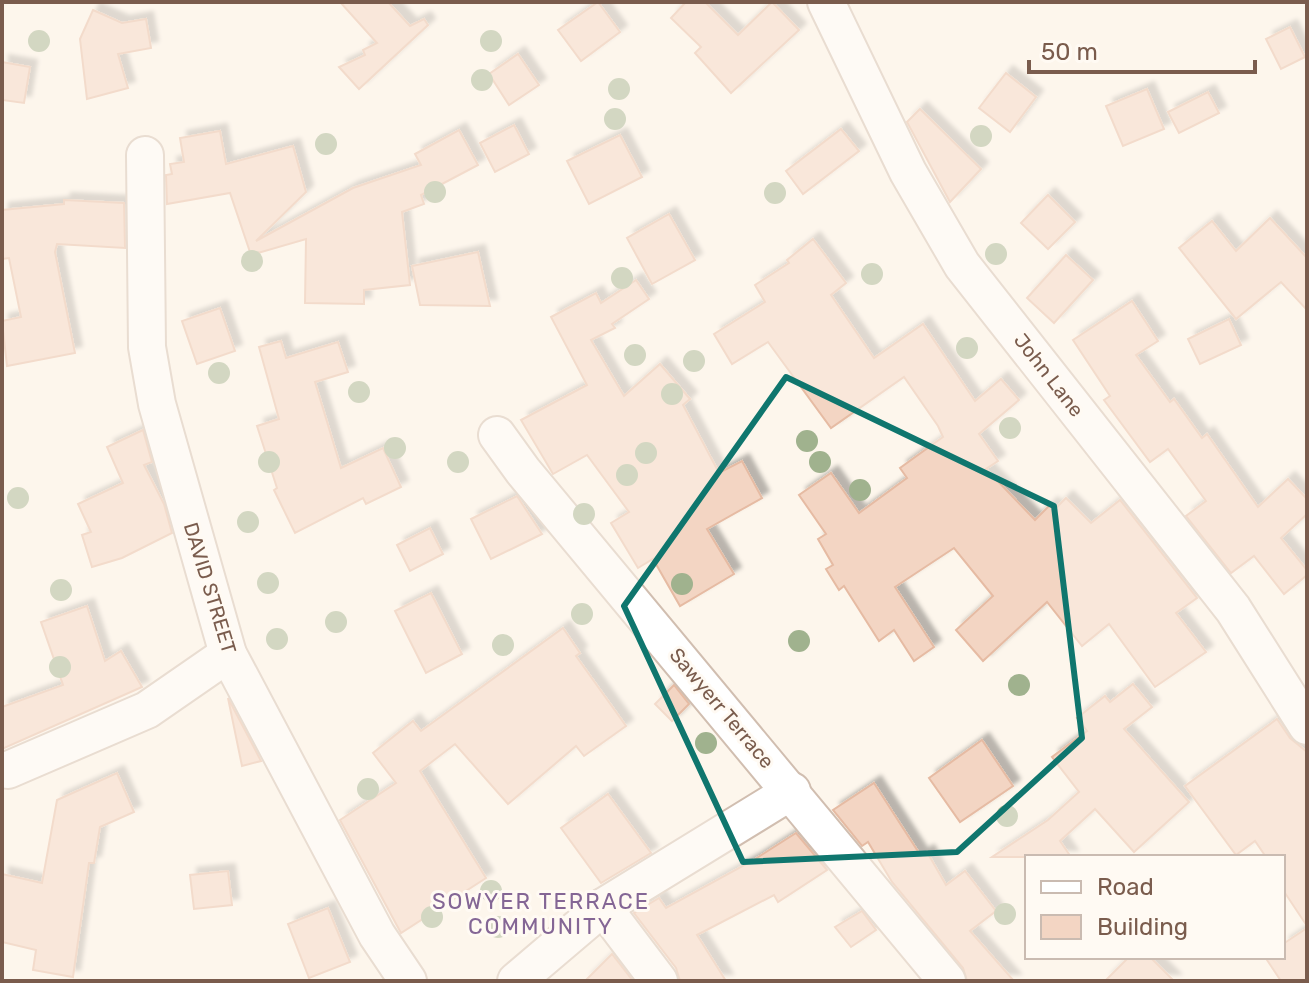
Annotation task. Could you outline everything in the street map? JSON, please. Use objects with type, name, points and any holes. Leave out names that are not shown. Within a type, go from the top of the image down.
[{"type":"street","name":"John Lane","points":[[826,2],[908,172],[962,265],[1233,609],[1307,726]]},
{"type":"street","name":"DAVID STREET","points":[[145,155],[147,347],[157,404],[228,654],[377,935],[408,981]]},
{"type":"street","name":"Sawyerr Terrace","points":[[497,435],[523,471],[947,981]]},
{"type":"street","points":[[8,770],[147,710],[228,654]]},
{"type":"street","points":[[516,981],[603,907],[792,791]]},
{"type":"street","points":[[603,907],[659,981]]},
{"type":"highlighted area","points":[[786,377],[1054,506],[1082,738],[957,852],[743,862],[624,606]]},
{"type":"building","points":[[340,2],[388,2],[410,26],[424,19],[428,25],[359,89],[339,67],[365,55],[363,50],[377,43]]},
{"type":"building","points":[[598,2],[620,32],[581,61],[558,30]]},
{"type":"building","points":[[686,2],[705,2],[738,35],[772,2],[799,30],[731,93],[695,53],[701,47],[671,18]]},
{"type":"building","points":[[93,10],[122,23],[146,19],[151,48],[118,54],[128,88],[87,99],[80,39]]},
{"type":"building","points":[[1290,27],[1305,57],[1281,69],[1266,39]]},
{"type":"building","points":[[518,54],[539,85],[509,105],[489,74]]},
{"type":"building","points":[[2,62],[30,67],[24,103],[2,100]]},
{"type":"building","points":[[1006,73],[1036,97],[1010,132],[979,108]]},
{"type":"building","points":[[1147,89],[1164,129],[1123,146],[1106,106]]},
{"type":"building","points":[[1208,92],[1219,113],[1179,133],[1168,112]]},
{"type":"building","points":[[920,109],[981,169],[950,202],[907,122]]},
{"type":"building","points":[[514,125],[529,154],[495,172],[480,143]]},
{"type":"building","points":[[841,129],[859,151],[803,194],[786,171]]},
{"type":"building","points":[[459,130],[478,165],[421,195],[424,204],[402,212],[410,285],[364,290],[364,304],[305,303],[306,239],[251,255],[230,193],[167,204],[166,175],[172,174],[170,164],[184,162],[180,138],[220,131],[226,164],[293,146],[306,192],[256,241],[353,188],[421,165],[415,154]]},
{"type":"building","points":[[620,135],[642,177],[589,204],[567,161]]},
{"type":"building","points":[[1048,195],[1075,222],[1048,249],[1021,223]]},
{"type":"building","points":[[64,200],[124,203],[125,248],[57,244],[55,252],[75,353],[7,366],[2,321],[21,317],[9,258],[2,259],[2,210],[64,204]]},
{"type":"building","points":[[669,214],[695,260],[652,284],[627,238]]},
{"type":"building","points":[[1270,218],[1307,258],[1307,310],[1281,282],[1236,319],[1179,248],[1212,221],[1236,251]]},
{"type":"building","points":[[813,239],[846,283],[831,295],[874,358],[923,324],[975,401],[1001,379],[1019,400],[979,434],[998,461],[986,469],[1035,520],[1051,504],[1055,509],[1066,498],[1091,523],[1120,500],[1197,598],[1176,613],[1206,652],[1155,687],[1109,624],[1082,646],[1047,602],[983,661],[956,630],[993,596],[954,548],[895,587],[934,647],[914,661],[894,630],[879,641],[844,586],[839,590],[826,569],[833,565],[818,539],[826,534],[799,495],[831,473],[859,513],[907,478],[900,468],[943,437],[938,426],[904,377],[831,428],[768,342],[732,364],[714,334],[765,302],[755,285],[789,263],[787,260]]},
{"type":"building","points":[[478,252],[490,306],[420,305],[412,266]]},
{"type":"building","points":[[1066,255],[1093,280],[1054,323],[1027,298]]},
{"type":"building","points":[[636,280],[649,299],[612,324],[615,328],[591,340],[624,396],[660,364],[690,399],[683,405],[719,473],[742,461],[762,498],[707,529],[734,574],[680,606],[653,559],[638,568],[611,523],[629,512],[587,455],[553,474],[521,420],[587,385],[551,317],[596,293],[601,303]]},
{"type":"building","points":[[1132,301],[1158,341],[1136,355],[1170,402],[1174,399],[1202,438],[1207,434],[1258,507],[1288,479],[1307,499],[1307,514],[1281,538],[1307,570],[1307,575],[1284,594],[1254,556],[1231,573],[1186,516],[1206,501],[1168,449],[1150,462],[1104,400],[1110,396],[1073,340]]},
{"type":"building","points":[[220,308],[235,351],[197,364],[182,321]]},
{"type":"building","points":[[1229,319],[1241,345],[1200,364],[1188,339]]},
{"type":"building","points":[[281,341],[286,358],[338,342],[348,372],[315,382],[341,468],[383,448],[401,487],[366,504],[363,498],[295,533],[274,490],[277,488],[257,426],[279,419],[259,347]]},
{"type":"building","points":[[143,430],[152,462],[144,465],[164,504],[172,533],[122,558],[92,567],[82,535],[91,532],[78,504],[123,483],[107,447]]},
{"type":"building","points":[[517,496],[542,534],[491,559],[471,519]]},
{"type":"building","points":[[430,528],[443,554],[410,571],[397,545]]},
{"type":"building","points":[[431,593],[462,654],[426,673],[395,611]]},
{"type":"building","points":[[87,606],[105,661],[121,651],[142,687],[2,749],[2,707],[63,685],[41,622]]},
{"type":"building","points":[[563,628],[580,653],[576,656],[626,726],[584,756],[576,746],[508,804],[455,744],[420,771],[486,878],[401,933],[340,820],[396,783],[373,753],[413,721],[421,731]]},
{"type":"building","points":[[1133,684],[1152,707],[1124,729],[1189,802],[1134,852],[1095,809],[1060,841],[1070,855],[992,857],[1048,820],[1079,792],[1052,757],[1087,731],[1077,718],[1105,696],[1110,702]]},
{"type":"building","points":[[674,685],[689,704],[672,721],[655,704]]},
{"type":"building","points":[[228,698],[261,761],[242,766]]},
{"type":"building","points":[[1277,719],[1290,738],[1307,752],[1307,926],[1285,893],[1285,855],[1265,855],[1255,841],[1236,855],[1185,786]]},
{"type":"building","points":[[982,740],[1013,786],[960,822],[929,778]]},
{"type":"building","points":[[117,773],[134,812],[100,827],[94,863],[89,863],[73,977],[33,970],[36,950],[2,942],[2,874],[42,883],[57,800]]},
{"type":"building","points":[[874,783],[921,856],[927,852],[946,885],[965,871],[996,911],[970,931],[1014,981],[967,981],[963,968],[892,882],[868,842],[862,846],[833,810]]},
{"type":"building","points":[[608,794],[651,853],[601,883],[561,828]]},
{"type":"building","points":[[796,833],[827,870],[778,902],[774,895],[697,935],[726,981],[680,981],[676,968],[634,913],[659,898],[666,908]]},
{"type":"building","points":[[228,871],[232,905],[194,909],[190,875]]},
{"type":"building","points":[[328,908],[350,962],[309,978],[288,924]]},
{"type":"building","points":[[862,911],[876,930],[851,947],[835,927]]},
{"type":"building","points":[[1307,928],[1307,981],[1281,981],[1266,959],[1285,959],[1285,943]]},
{"type":"building","points":[[612,954],[633,981],[585,981]]},
{"type":"building","points":[[1127,959],[1152,959],[1174,981],[1105,981]]},
{"type":"district","name":"SOWYER TERRACE COMMUNITY","points":[[541,914]]}]
